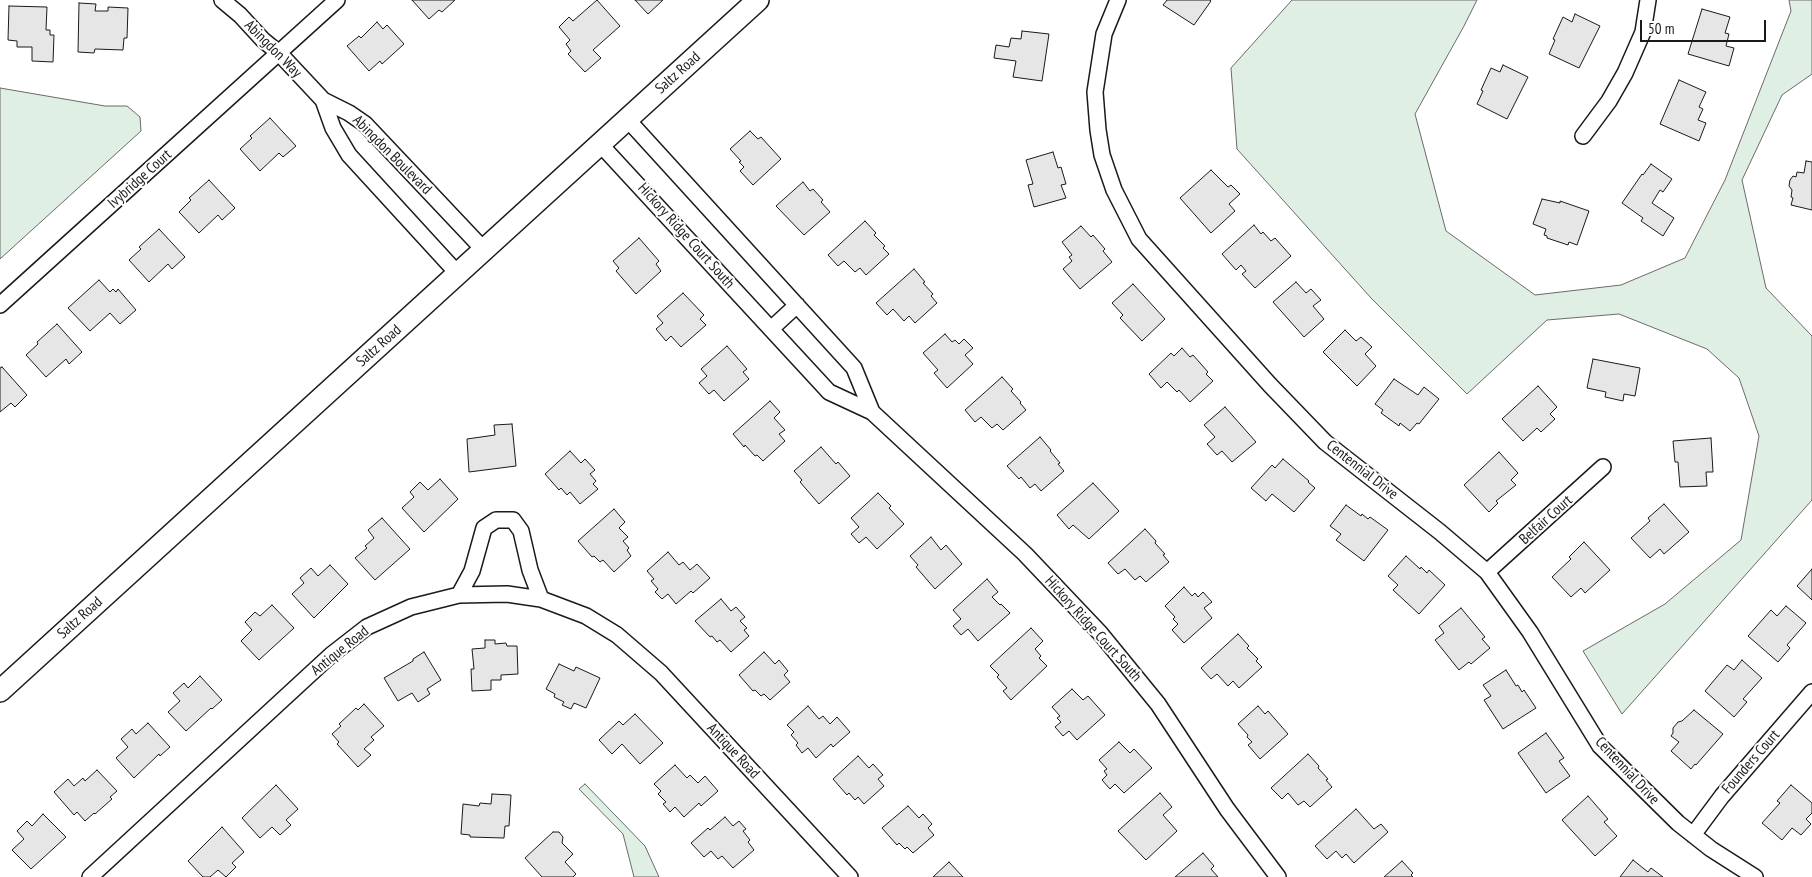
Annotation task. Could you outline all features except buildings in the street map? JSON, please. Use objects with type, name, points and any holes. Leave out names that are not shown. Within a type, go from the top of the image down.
[{"type":"street","name":"Abingdon Way","points":[[222,0],[240,15],[263,40],[279,52],[323,100]]},
{"type":"street","name":"Ivybridge Court","points":[[0,305],[337,0]]},
{"type":"street","name":"Saltz Road","points":[[0,691],[758,0]]},
{"type":"street","name":"Centennial Drive","points":[[1118,0],[1104,34],[1095,92],[1098,130],[1102,155],[1114,190],[1139,239],[1270,385],[1326,442],[1488,572],[1530,632],[1600,746],[1651,798],[1693,835],[1755,877]]},
{"type":"street","points":[[1583,136],[1625,73],[1642,32],[1648,0]]},
{"type":"street","name":"Abingdon Boulevard","points":[[323,100],[349,112],[365,124],[484,250]]},
{"type":"street","name":"Abingdon Boulevard","points":[[323,100],[333,128],[349,155],[458,274]]},
{"type":"street","name":"Hickory Ridge Court South","points":[[627,119],[854,368],[872,412]]},
{"type":"street","name":"Hickory Ridge Court South","points":[[600,144],[829,392],[872,412],[1024,554],[1100,633],[1158,704],[1227,809],[1278,877]]},
{"type":"street","points":[[770,329],[797,305]]},
{"type":"street","name":"Belfair Court","points":[[1488,572],[1603,467]]},
{"type":"street","points":[[459,595],[472,571],[484,528],[496,520],[513,520],[521,530],[530,570],[541,599]]},
{"type":"street","name":"Antique Road","points":[[90,877],[331,655],[366,628],[411,607],[459,595],[507,594],[541,599],[586,616],[617,635],[661,673],[850,877]]},
{"type":"street","name":"Founders Court","points":[[1693,835],[1722,796],[1812,692]]},
{"type":"green space","points":[[1292,0],[1477,0],[1415,114],[1446,231],[1535,295],[1621,285],[1685,258],[1725,180],[1791,11],[1789,0],[1812,0],[1812,74],[1782,95],[1742,180],[1766,288],[1812,336],[1812,500],[1622,714],[1583,651],[1665,604],[1741,540],[1759,436],[1739,378],[1707,349],[1619,314],[1547,320],[1467,394],[1371,298],[1237,149],[1231,68]]},
{"type":"green space","points":[[0,88],[105,106],[127,106],[140,117],[141,131],[0,259]]},
{"type":"green space","points":[[585,784],[645,846],[659,877],[634,877],[623,834],[579,789]]}]
